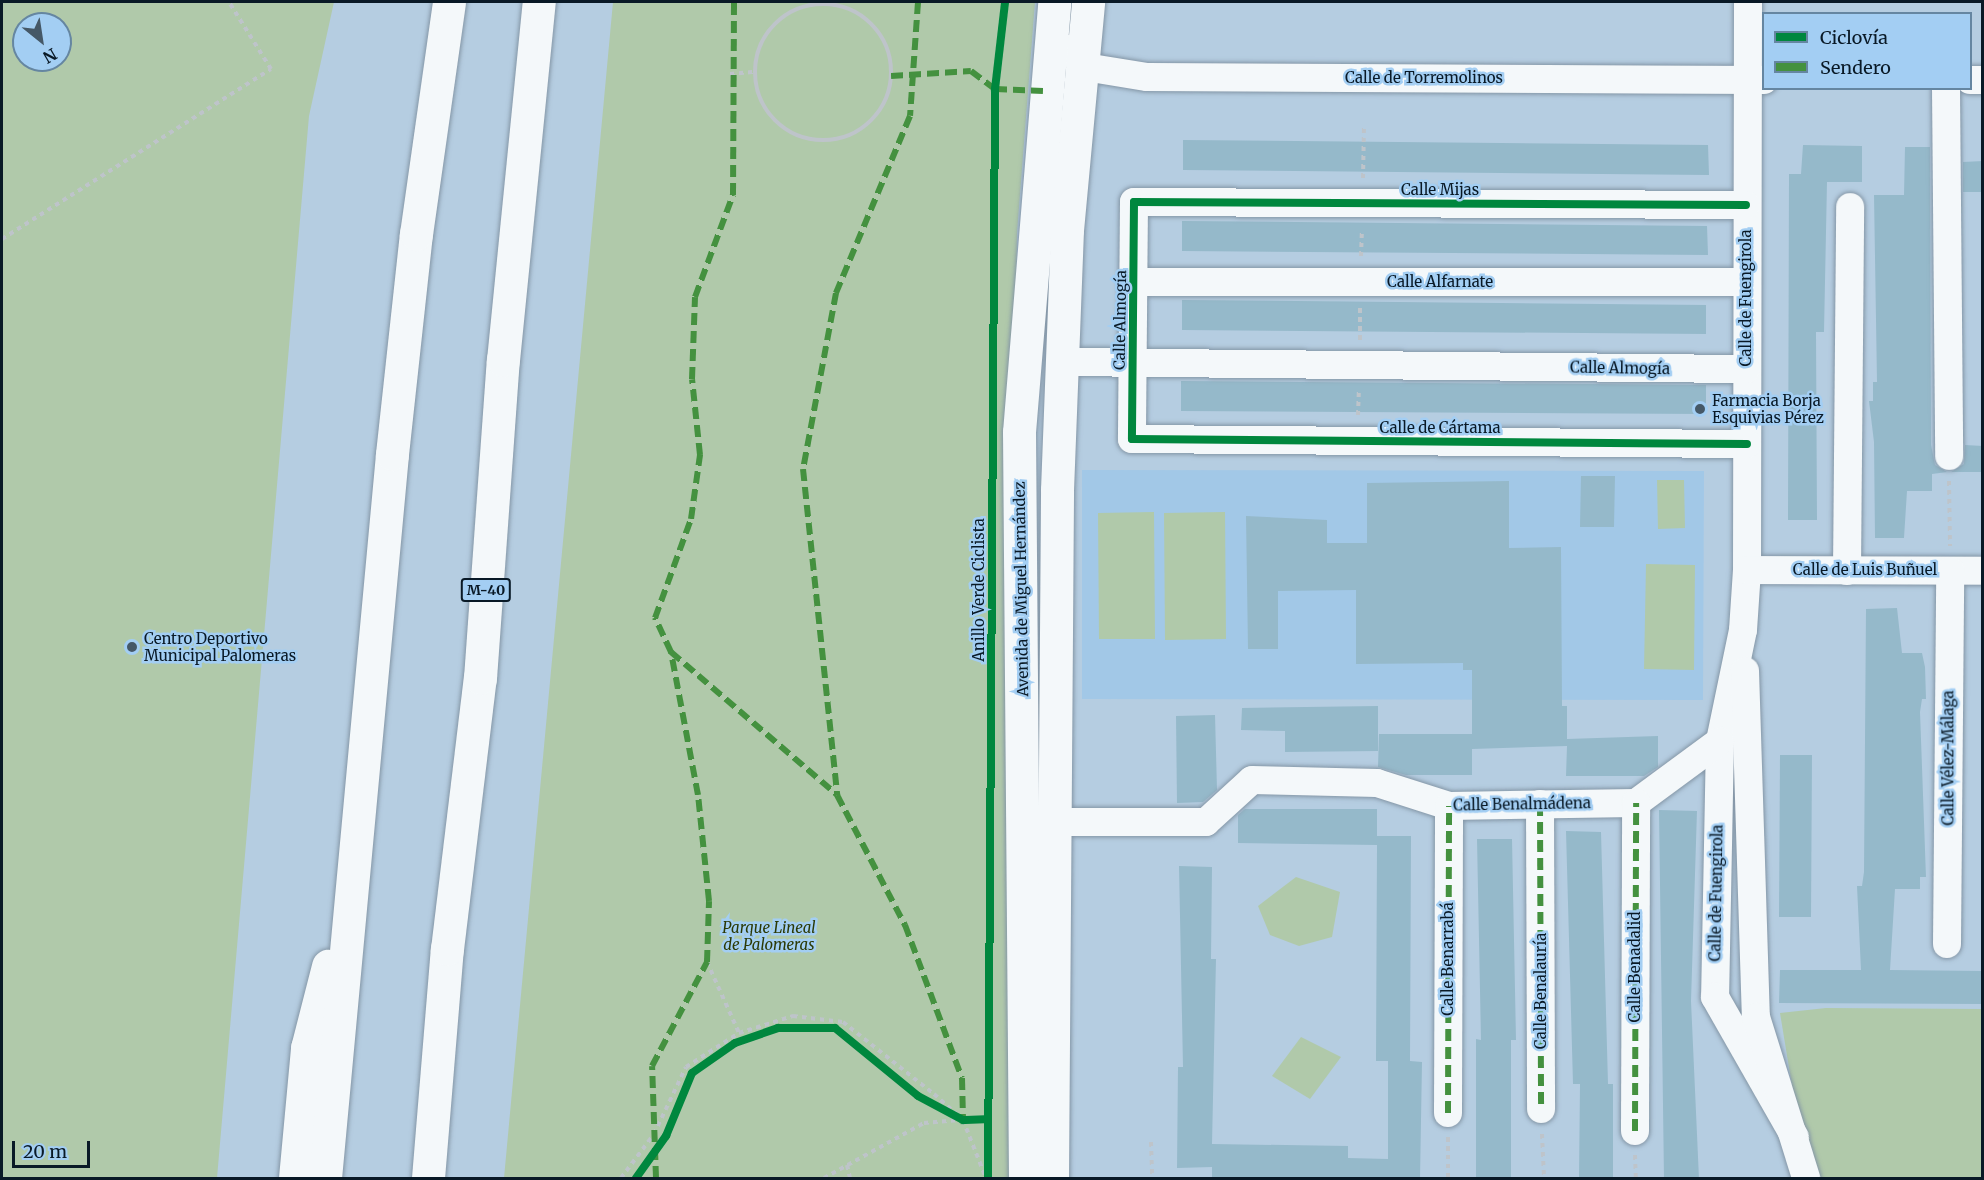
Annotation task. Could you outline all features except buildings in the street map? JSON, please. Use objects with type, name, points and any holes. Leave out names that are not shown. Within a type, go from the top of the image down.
[{"type":"main road","points":[[325,1179],[416,234],[449,2]]},
{"type":"main road","name":"M-40","points":[[428,1179],[447,949],[480,678],[503,360],[539,2]]},
{"type":"main road","name":"Avenida de Miguel Hernández","points":[[1025,1179],[1019,432],[1054,2]]},
{"type":"main road","points":[[1052,1179],[1057,822],[1057,490],[1067,230],[1085,67],[1088,2]]},
{"type":"main road","points":[[296,1179],[307,1048],[354,866]]},
{"type":"main road","points":[[441,1179],[447,949]]},
{"type":"street","points":[[1069,2],[1064,43],[1085,67]]},
{"type":"street","name":"Calle de Fuengirola","points":[[1748,2],[1754,80],[1746,204],[1747,570],[1743,630],[1756,1017],[1795,1137],[1806,1179]]},
{"type":"street","name":"Calle de Torremolinos","points":[[1085,67],[1147,77],[1754,80]]},
{"type":"street","points":[[1946,90],[1948,456]]},
{"type":"street","name":"Calle Almogía","points":[[1132,439],[1134,202]]},
{"type":"street","name":"Calle Mijas","points":[[1134,202],[1746,204]]},
{"type":"street","points":[[1847,571],[1850,207]]},
{"type":"street","name":"Calle Alfarnate","points":[[1134,282],[1746,282]]},
{"type":"street","name":"Calle Almogía","points":[[1062,362],[1746,369]]},
{"type":"street","name":"Calle de Cártama","points":[[1132,439],[1747,444]]},
{"type":"street","name":"Calle de Luis Buñuel","points":[[1747,570],[1983,571]]},
{"type":"street","name":"Calle Vélez-Málaga","points":[[1947,944],[1950,571]]},
{"type":"street","name":"Calle de Fuengirola","points":[[1743,630],[1720,741],[1715,997],[1795,1137]]},
{"type":"street","points":[[1635,802],[1720,741]]},
{"type":"street","name":"Calle Benalmádena","points":[[1057,822],[1206,822],[1252,780],[1377,783],[1449,806],[1635,802]]},
{"type":"street","name":"Calle Benadalid","points":[[1635,802],[1635,1131]]},
{"type":"street","name":"Calle Benalauría","points":[[1540,804],[1541,1109]]},
{"type":"street","name":"Calle Benarrabá","points":[[1448,1113],[1449,806]]},
{"type":"path","points":[[2,239],[272,69],[228,2]]},
{"type":"path","points":[[825,4],[847,8],[866,19],[885,45],[891,76],[886,99],[874,118],[855,133],[821,140],[788,131],[770,116],[759,95],[755,72],[758,51],[776,24],[804,7],[825,4]]},
{"type":"path","points":[[730,74],[755,72]]},
{"type":"path","points":[[1948,456],[1950,571]]},
{"type":"path","points":[[707,962],[739,1033]]},
{"type":"path","points":[[621,1179],[654,1134],[686,1067],[739,1033],[793,1016],[843,1022],[967,1119],[987,1179]]},
{"type":"path","points":[[670,1125],[692,1073],[735,1043],[778,1028],[834,1028],[893,1076]]},
{"type":"path","points":[[918,1096],[967,1119]]},
{"type":"path","points":[[1541,1109],[1544,1179]]},
{"type":"path","points":[[1448,1113],[1448,1179]]},
{"type":"path","points":[[824,1179],[924,1123],[967,1119]]},
{"type":"path","points":[[1151,1142],[1152,1179]]},
{"type":"path","points":[[987,1151],[987,1179]]},
{"type":"path","points":[[847,1165],[849,1179]]},
{"type":"shaded area","points":[[1082,470],[1704,471],[1703,700],[1082,699]]},
{"type":"green space","name":"Centro Deportivo Municipal Palomeras","points":[[2,2],[334,2],[309,116],[217,1178],[2,1178]]},
{"type":"green space","name":"Parque Lineal de Palomeras","points":[[613,2],[1035,2],[1017,233],[1010,755],[1011,1178],[504,1178]]},
{"type":"green space","points":[[1657,480],[1684,480],[1685,528],[1658,529]]},
{"type":"green space","points":[[1154,512],[1155,639],[1099,639],[1098,513]]},
{"type":"green space","points":[[1225,512],[1226,639],[1165,640],[1164,513]]},
{"type":"green space","points":[[1646,564],[1695,565],[1694,670],[1644,669]]},
{"type":"green space","points":[[1296,877],[1340,892],[1332,937],[1299,946],[1270,935],[1258,906]]},
{"type":"green space","points":[[1826,1008],[1982,1009],[1982,1178],[1819,1178],[1793,1092],[1780,1013]]},
{"type":"green space","points":[[1301,1037],[1341,1057],[1310,1099],[1272,1076]]},
{"type":"marked path","points":[[656,1178],[652,1066],[707,962],[709,901],[698,795],[671,652],[655,618],[691,519],[700,455],[692,379],[695,297],[733,195],[734,2]]},
{"type":"marked path","points":[[918,2],[910,116],[836,293],[803,469],[837,795],[905,925],[962,1078],[963,1120]]},
{"type":"marked path","points":[[891,76],[971,71],[995,89],[1043,91]]},
{"type":"marked path","points":[[671,652],[837,795]]},
{"type":"marked path","points":[[1635,1131],[1636,803]]},
{"type":"marked path","points":[[1540,804],[1541,1109]]},
{"type":"marked path","points":[[1448,1113],[1449,806]]},
{"type":"cycle path","name":"Anillo Verde Ciclista","points":[[988,1178],[995,89],[1005,2]]},
{"type":"cycle path","points":[[1746,205],[1134,202],[1132,439],[1747,444]]},
{"type":"cycle path","points":[[636,1178],[666,1136],[692,1073],[735,1043],[778,1028],[835,1028],[918,1096],[963,1120],[987,1119]]},
{"type":"place","name":"Farmacia Borja Esquivias Pérez","points":[[1700,409]]},
{"type":"place","name":"Centro Deportivo Municipal Palomeras","points":[[132,647]]}]
